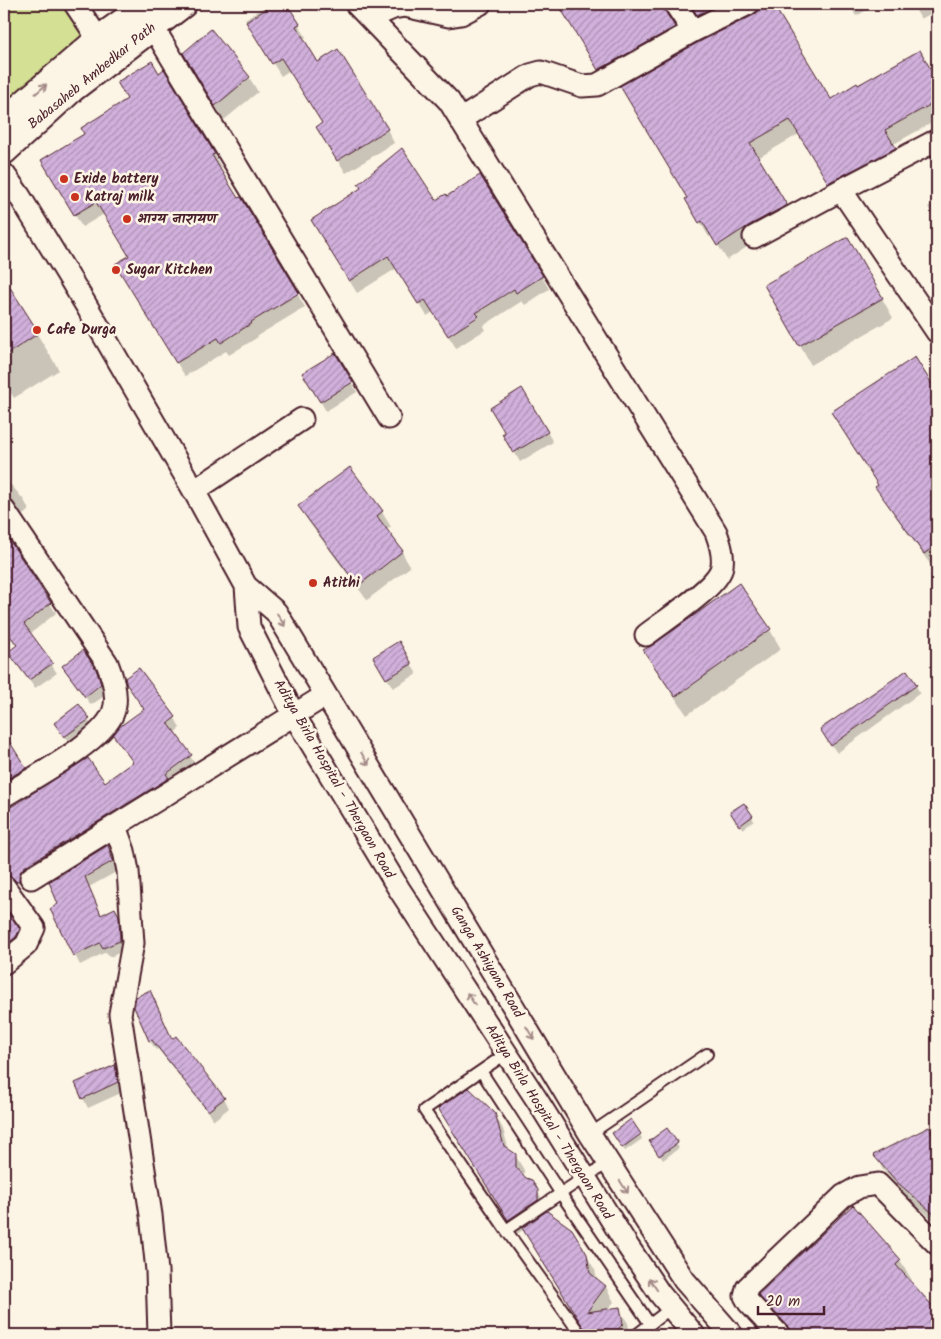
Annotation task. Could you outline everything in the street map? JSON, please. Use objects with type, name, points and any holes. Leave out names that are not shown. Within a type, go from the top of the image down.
[{"type":"street","points":[[75,4],[105,49]]},
{"type":"street","name":"Babasaheb Ambedkar Path","points":[[4,121],[105,49],[148,13],[183,4]]},
{"type":"street","points":[[363,11],[405,6],[448,16],[461,14],[480,4]]},
{"type":"street","points":[[676,4],[693,31]]},
{"type":"street","points":[[460,120],[530,75],[541,72],[582,86],[597,85],[693,31],[748,4]]},
{"type":"street","points":[[363,11],[448,101],[716,532],[722,550],[722,568],[712,585],[646,635]]},
{"type":"street","points":[[148,13],[389,418]]},
{"type":"street","name":"Babasaheb Ambedkar Path","points":[[4,151],[73,88],[105,49]]},
{"type":"street","points":[[754,237],[937,140]]},
{"type":"street","name":"Aditya Birla Hospital - Thergaon Road","points":[[4,174],[19,195],[194,491],[246,586],[249,628],[294,715],[398,889],[506,1053],[632,1254],[660,1294],[694,1335]]},
{"type":"street","points":[[842,190],[937,332]]},
{"type":"street","points":[[194,491],[302,418]]},
{"type":"street","points":[[4,510],[107,664],[114,688],[115,702],[114,711],[109,721],[96,737],[4,796]]},
{"type":"street","name":"Ganga Ashiyana Road","points":[[246,586],[276,612],[590,1134],[684,1280],[732,1335]]},
{"type":"street","points":[[31,878],[326,695]]},
{"type":"street","points":[[115,826],[124,850],[128,871],[133,943],[120,1014],[151,1214],[157,1271],[159,1335]]},
{"type":"street","points":[[4,886],[34,928],[26,945],[4,963]]},
{"type":"street","points":[[779,1335],[749,1303],[745,1296],[747,1288],[843,1196],[859,1187],[878,1184],[937,1244]]},
{"type":"lane","points":[[506,1053],[424,1110],[581,1335]]},
{"type":"lane","points":[[590,1134],[707,1054]]},
{"type":"lane","points":[[481,1071],[561,1194],[650,1324]]},
{"type":"lane","points":[[506,1230],[609,1163]]},
{"type":"lane","points":[[636,1335],[671,1308]]},
{"type":"green space","points":[[4,4],[71,4],[99,39],[4,122]]},
{"type":"building","points":[[274,4],[287,4],[300,24],[296,26],[318,62],[338,49],[388,129],[337,161],[316,127],[322,123],[281,58],[272,64],[246,22]]},
{"type":"building","points":[[558,4],[663,4],[675,27],[598,70]]},
{"type":"building","points":[[690,4],[720,4],[697,15]]},
{"type":"building","points":[[760,4],[773,4],[831,99],[920,50],[937,81],[937,101],[885,130],[896,148],[828,183],[790,120],[750,143],[787,205],[748,226],[717,246],[702,221],[699,223],[685,199],[687,198],[620,86],[699,42],[754,15],[759,11]]},
{"type":"building","points":[[211,29],[250,77],[215,106],[183,53]]},
{"type":"building","points":[[152,61],[159,73],[164,69],[215,154],[212,155],[228,182],[238,198],[241,197],[299,293],[221,343],[218,338],[176,363],[115,264],[129,256],[96,202],[74,215],[41,160],[84,134],[81,128],[127,99],[117,82]]},
{"type":"building","points":[[402,148],[436,200],[446,194],[447,196],[480,175],[543,276],[516,293],[514,289],[476,313],[479,316],[448,336],[425,300],[418,304],[388,256],[349,281],[311,220],[361,188],[358,184]]},
{"type":"building","points":[[848,237],[883,298],[799,346],[764,285]]},
{"type":"building","points":[[4,278],[39,333],[4,356]]},
{"type":"building","points":[[335,353],[353,382],[320,402],[302,373]]},
{"type":"building","points":[[915,357],[937,392],[937,545],[924,554],[875,487],[878,485],[831,412]]},
{"type":"building","points":[[522,388],[548,432],[513,453],[502,434],[505,433],[490,408]]},
{"type":"building","points":[[350,467],[383,511],[377,516],[403,551],[358,586],[298,506]]},
{"type":"building","points":[[4,532],[51,603],[24,624],[53,663],[29,680],[8,652],[17,645],[4,628]]},
{"type":"building","points":[[739,583],[771,629],[675,697],[643,650],[653,645]]},
{"type":"building","points":[[399,641],[412,664],[386,679],[373,657]]},
{"type":"building","points":[[83,650],[96,669],[101,684],[85,697],[62,666]]},
{"type":"building","points":[[139,668],[176,717],[168,723],[192,755],[166,774],[169,778],[24,867],[17,882],[10,875],[4,874],[4,808],[11,807],[88,758],[105,782],[133,762],[113,735],[119,727],[144,709],[127,685],[125,678]]},
{"type":"building","points":[[907,670],[917,685],[831,746],[820,729]]},
{"type":"building","points":[[79,704],[90,719],[64,737],[54,723]]},
{"type":"building","points":[[4,733],[26,768],[4,781]]},
{"type":"building","points":[[744,803],[753,816],[739,826],[730,812]]},
{"type":"building","points":[[108,845],[113,861],[85,877],[101,915],[115,908],[119,916],[120,941],[103,948],[100,943],[73,956],[50,909],[58,904],[49,882]]},
{"type":"building","points":[[4,907],[20,929],[16,937],[4,947]]},
{"type":"building","points":[[150,990],[172,1039],[176,1036],[225,1098],[208,1111],[152,1040],[149,1041],[134,1007],[136,997]]},
{"type":"building","points":[[115,1065],[118,1082],[82,1099],[75,1083]]},
{"type":"building","points":[[469,1088],[495,1113],[504,1146],[516,1154],[516,1167],[526,1178],[532,1180],[538,1190],[538,1200],[508,1220],[438,1108]]},
{"type":"building","points":[[631,1119],[641,1134],[622,1148],[612,1133]]},
{"type":"building","points":[[929,1127],[937,1141],[937,1217],[898,1183],[873,1155]]},
{"type":"building","points":[[667,1128],[678,1143],[659,1156],[649,1141]]},
{"type":"building","points":[[853,1205],[901,1260],[896,1265],[937,1311],[937,1335],[792,1335],[788,1326],[759,1296],[758,1294]]},
{"type":"building","points":[[547,1211],[572,1229],[587,1254],[590,1273],[606,1286],[587,1312],[620,1307],[623,1324],[612,1335],[588,1335],[522,1228]]},
{"type":"place","name":"Exide battery","points":[[64,179]]},
{"type":"place","name":"Katraj milk","points":[[75,197]]},
{"type":"place","name":"भाग्य नारायण","points":[[127,219]]},
{"type":"place","name":"Sugar Kitchen","points":[[116,270]]},
{"type":"place","name":"Cafe Durga","points":[[37,330]]},
{"type":"place","name":"Atithi","points":[[313,583]]}]
